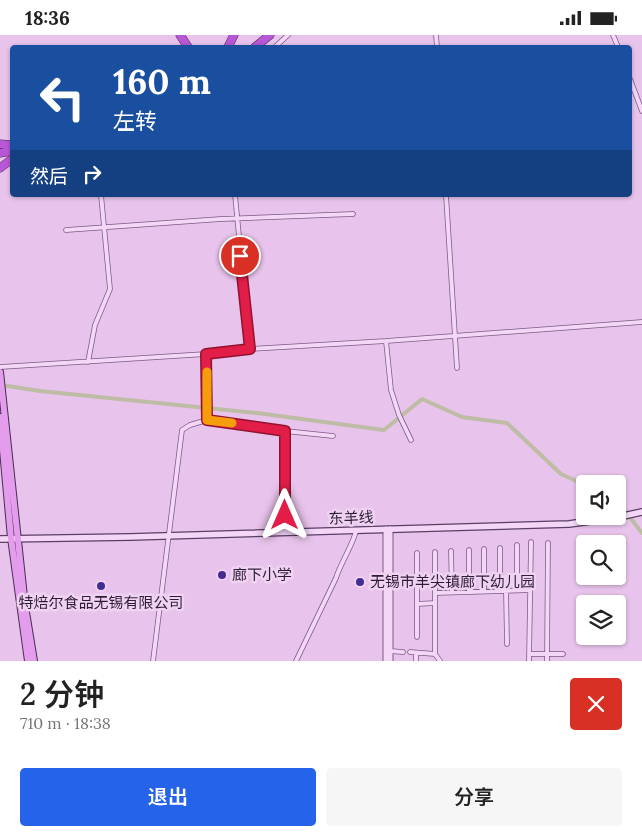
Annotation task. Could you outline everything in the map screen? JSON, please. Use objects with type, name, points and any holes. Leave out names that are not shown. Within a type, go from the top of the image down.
[{"type":"highway","points":[[258,45],[270,35]]},
{"type":"main road","points":[[0,372],[14,538],[34,661]]},
{"type":"main road","points":[[0,417],[28,661]]},
{"type":"main road","name":"东羊线","points":[[0,539],[569,524],[639,513]]},
{"type":"street","points":[[276,45],[288,35]]},
{"type":"street","points":[[632,84],[642,111]]},
{"type":"street","points":[[88,361],[95,325],[110,289],[102,197]]},
{"type":"street","points":[[235,197],[250,349]]},
{"type":"street","points":[[446,197],[457,368]]},
{"type":"street","points":[[66,230],[236,219],[353,214]]},
{"type":"street","points":[[0,367],[642,322]]},
{"type":"street","points":[[386,341],[391,390],[399,415],[411,440]]},
{"type":"street","points":[[206,354],[207,418]]},
{"type":"street","points":[[153,661],[182,430],[207,418],[285,431],[333,435]]},
{"type":"street","points":[[285,431],[285,532]]},
{"type":"street","points":[[388,529],[390,661]]},
{"type":"street","points":[[386,661],[388,529]]},
{"type":"street","points":[[296,661],[341,563],[356,536],[356,530]]},
{"type":"street","points":[[530,661],[531,542]]},
{"type":"street","points":[[547,661],[548,543]]},
{"type":"street","points":[[517,545],[517,590]]},
{"type":"street","points":[[500,548],[500,590]]},
{"type":"street","points":[[484,549],[484,591]]},
{"type":"street","points":[[469,550],[469,591]]},
{"type":"street","points":[[451,551],[452,592]]},
{"type":"street","points":[[435,552],[435,654],[440,661]]},
{"type":"street","points":[[417,553],[417,637]]},
{"type":"street","points":[[417,579],[435,578]]},
{"type":"street","points":[[435,593],[530,589]]},
{"type":"street","points":[[506,590],[507,644]]},
{"type":"street","points":[[417,604],[435,603]]},
{"type":"street","points":[[390,651],[403,652]]},
{"type":"street","points":[[410,653],[435,654]]},
{"type":"street","points":[[416,653],[416,661]]},
{"type":"street","points":[[530,654],[563,654]]},
{"type":"waterway","points":[[1,385],[40,391],[257,413],[384,430],[422,399],[462,417],[507,423],[561,474],[576,481]]},
{"type":"waterway","points":[[626,512],[642,533]]},
{"type":"slow traffic","points":[[207,372],[207,420],[232,423]]},
{"type":"place","name":"廊下小学","points":[[222,575]]},
{"type":"place","name":"无锡市羊尖镇廊下幼儿园","points":[[360,582]]},
{"type":"place","name":"特焙尔食品无锡有限公司","points":[[101,586]]},
{"type":"route","points":[[240,256],[250,349],[206,354],[207,420],[285,431],[285,515]]}]
